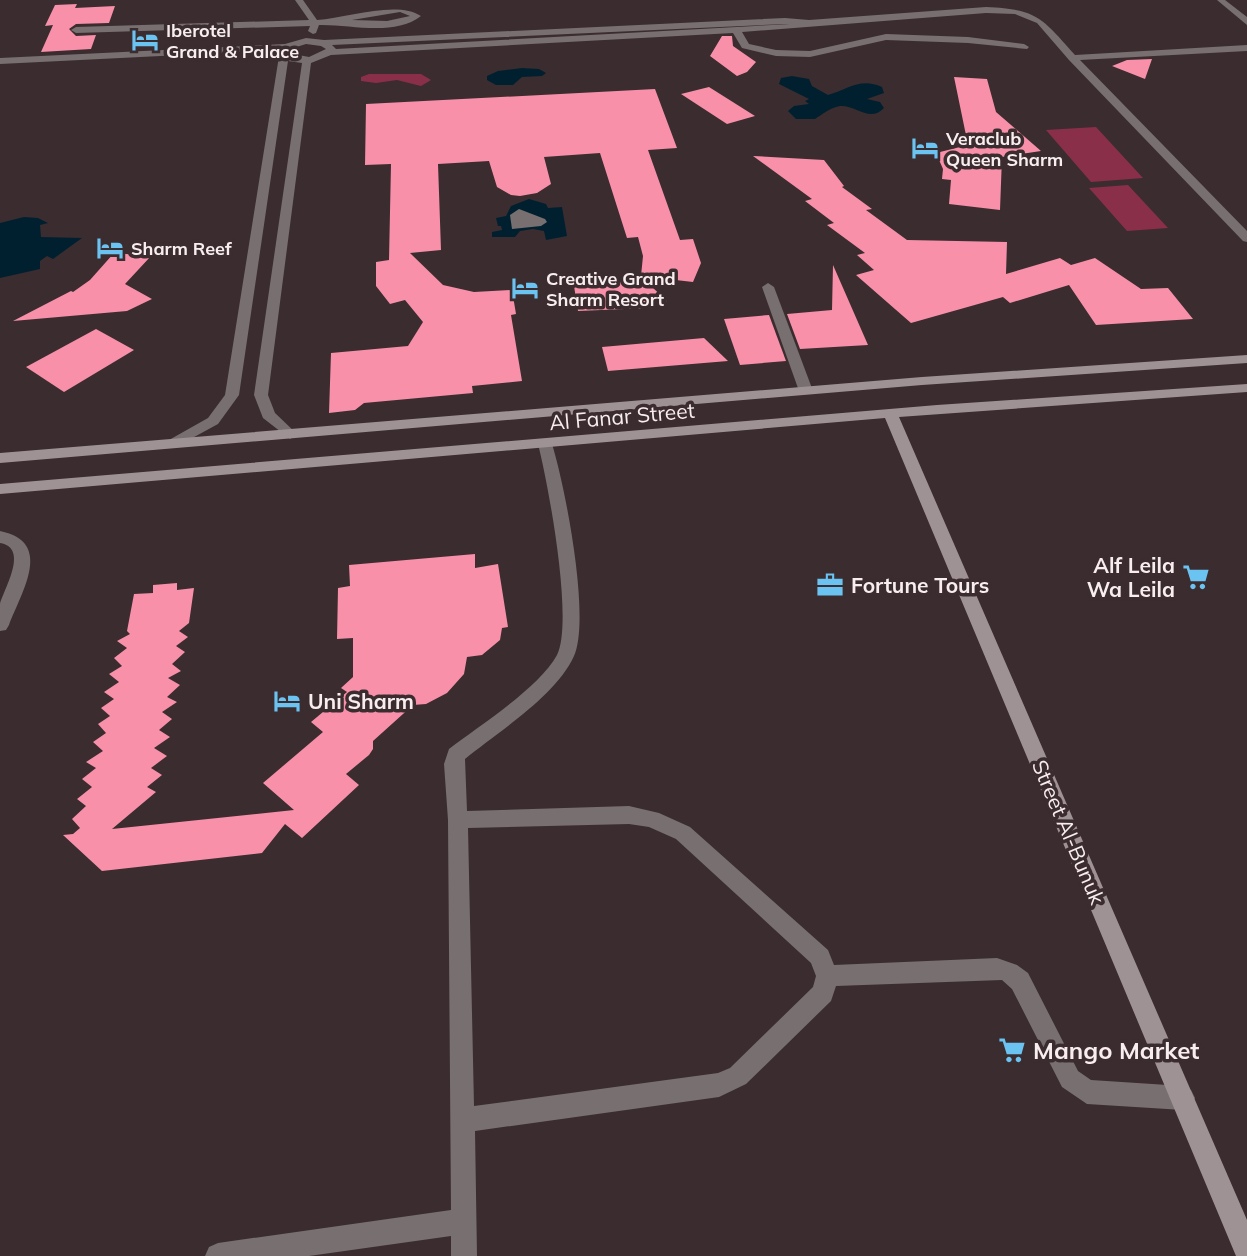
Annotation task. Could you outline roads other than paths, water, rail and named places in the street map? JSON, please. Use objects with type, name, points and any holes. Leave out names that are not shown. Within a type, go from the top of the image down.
[{"type":"main road","name":"Al Fanar Street","points":[[0,458],[806,391],[1247,359]]},
{"type":"main road","name":"Al Fanar Street","points":[[0,489],[890,413],[1247,388]]},
{"type":"main road","name":"Street Al-Bunuk","points":[[890,413],[1247,1251]]},
{"type":"street","points":[[299,0],[314,23],[311,41]]},
{"type":"street","points":[[947,0],[957,12]]},
{"type":"street","points":[[1221,1],[1247,22]]},
{"type":"street","points":[[76,30],[402,22],[416,16],[410,10],[391,9],[335,22]]},
{"type":"street","points":[[0,69],[284,52],[311,41],[327,47],[736,30],[1008,10],[1040,21],[1072,58],[1247,238]]},
{"type":"street","points":[[290,434],[268,415],[261,396],[307,60],[327,47],[538,28],[785,21],[809,23]]},
{"type":"street","points":[[736,30],[746,46],[776,53],[810,54],[886,37],[968,40],[1024,47]]},
{"type":"street","points":[[1072,58],[1247,48]]},
{"type":"street","points":[[174,443],[212,421],[232,395],[284,52]]},
{"type":"street","points":[[0,61],[284,52],[307,60]]},
{"type":"street","points":[[768,287],[806,391]]},
{"type":"street","points":[[464,1256],[458,820],[453,764],[456,755],[537,689],[566,655],[570,645],[561,518],[551,460],[545,444]]},
{"type":"street","points":[[0,537],[16,540],[21,545],[24,557],[0,625]]},
{"type":"street","points":[[458,820],[629,814],[652,818],[684,833],[820,957],[827,975],[823,993],[738,1076],[719,1085],[463,1120]]},
{"type":"street","points":[[827,975],[997,968],[1009,972],[1020,981],[1070,1079],[1087,1092],[1182,1098]]},
{"type":"street","points":[[218,1256],[464,1221]]},
{"type":"water","points":[[539,69],[546,73],[542,76],[522,77],[513,85],[496,85],[487,80],[487,76],[498,71]]},
{"type":"water","points":[[792,76],[809,79],[812,86],[828,95],[855,85],[874,84],[882,87],[884,93],[867,99],[880,102],[884,108],[868,114],[840,106],[815,119],[796,119],[788,111],[794,106],[809,104],[805,101],[809,99],[779,84],[781,78]]},
{"type":"water","points":[[529,199],[546,204],[548,208],[562,207],[567,236],[546,240],[544,231],[533,229],[520,231],[515,237],[492,237],[492,232],[502,230],[496,218],[506,216],[511,206]]},
{"type":"water","points":[[24,217],[38,218],[48,223],[40,225],[41,237],[82,238],[53,259],[47,256],[40,261],[40,269],[0,278],[0,223]]},
{"type":"place","name":"Iberotel Grand & Palace","points":[[145,40]]},
{"type":"place","name":"Veraclub Queen Sharm","points":[[925,148]]},
{"type":"place","name":"Sharm Reef","points":[[110,248]]},
{"type":"place","name":"Creative Grand Sharm Resort","points":[[525,288]]},
{"type":"place","name":"Alf Leila Wa Leila","points":[[1196,577]]},
{"type":"place","name":"Fortune Tours","points":[[830,585]]},
{"type":"place","name":"Uni Sharm","points":[[287,701]]},
{"type":"place","name":"Mango Market","points":[[1012,1050]]}]
